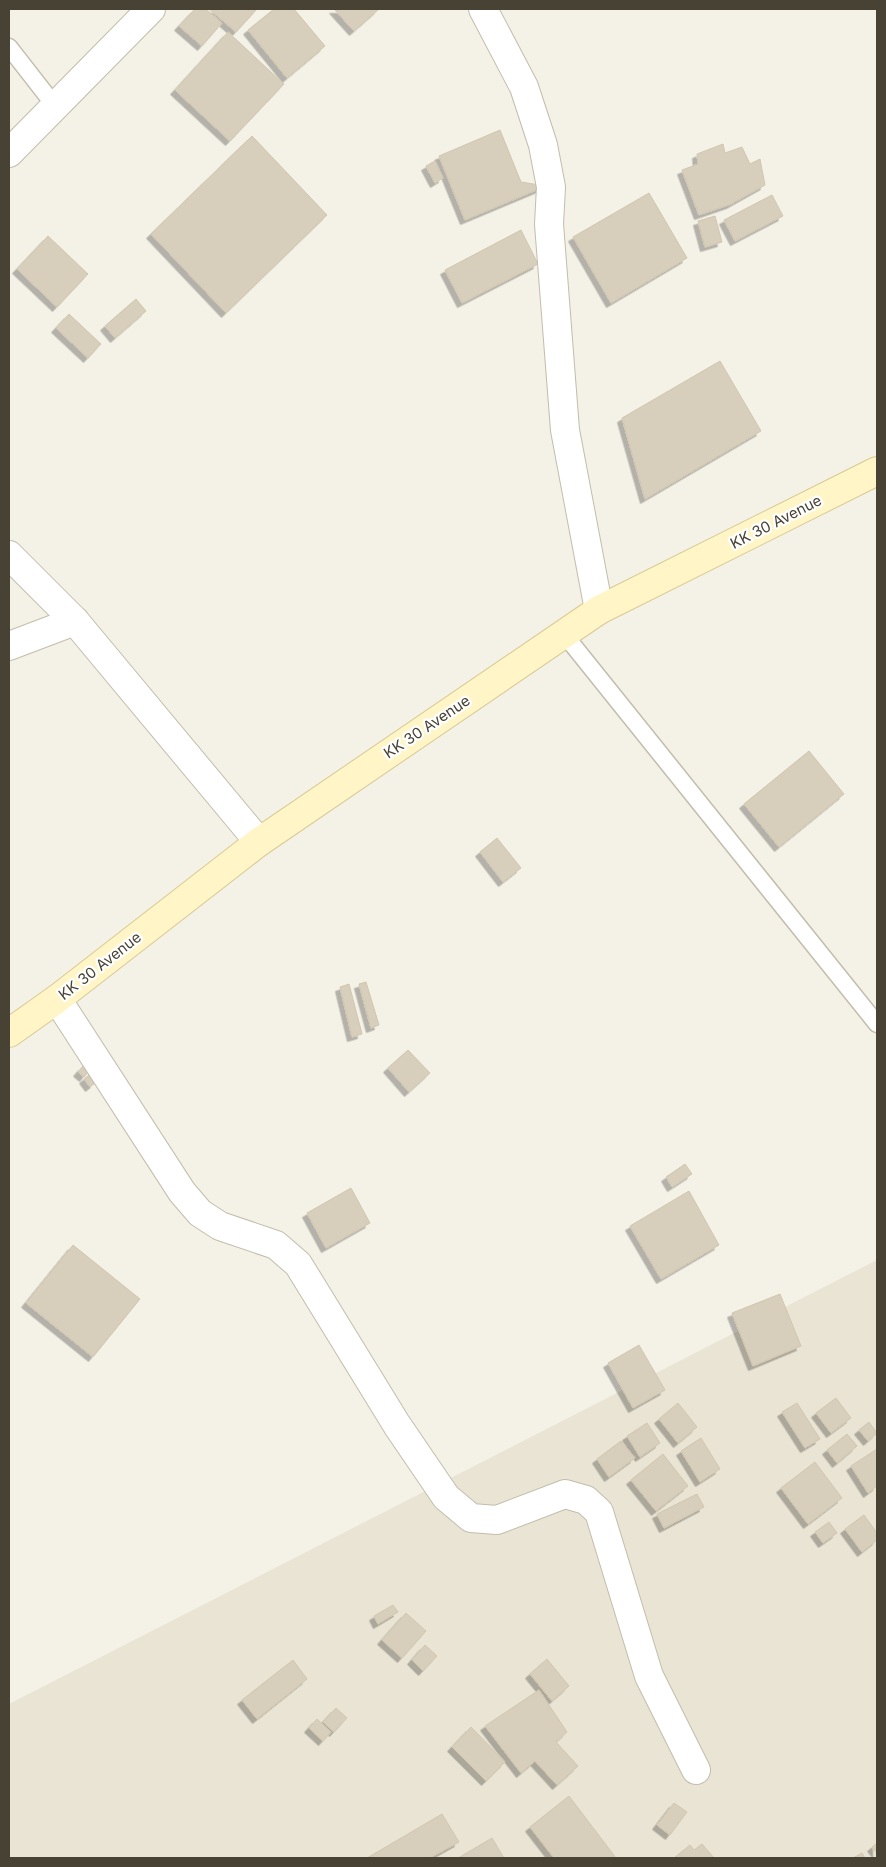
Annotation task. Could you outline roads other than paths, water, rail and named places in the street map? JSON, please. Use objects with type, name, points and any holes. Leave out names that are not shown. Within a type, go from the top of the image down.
[{"type":"main road","name":"KK 30 Avenue","points":[[9,1033],[57,999],[259,842],[599,610],[877,471]]},
{"type":"street","points":[[9,153],[151,9]]},
{"type":"street","points":[[483,9],[524,87],[543,145],[551,187],[549,224],[565,430],[599,610]]},
{"type":"street","points":[[9,555],[75,621],[259,842]]},
{"type":"street","points":[[9,646],[75,621]]},
{"type":"street","points":[[57,999],[182,1192],[200,1213],[220,1226],[276,1245],[298,1264],[397,1425],[446,1498],[471,1518],[497,1520],[565,1494],[586,1500],[599,1512],[648,1676],[696,1770]]},
{"type":"lane","points":[[9,47],[56,106]]},
{"type":"lane","points":[[564,634],[877,1024]]}]
